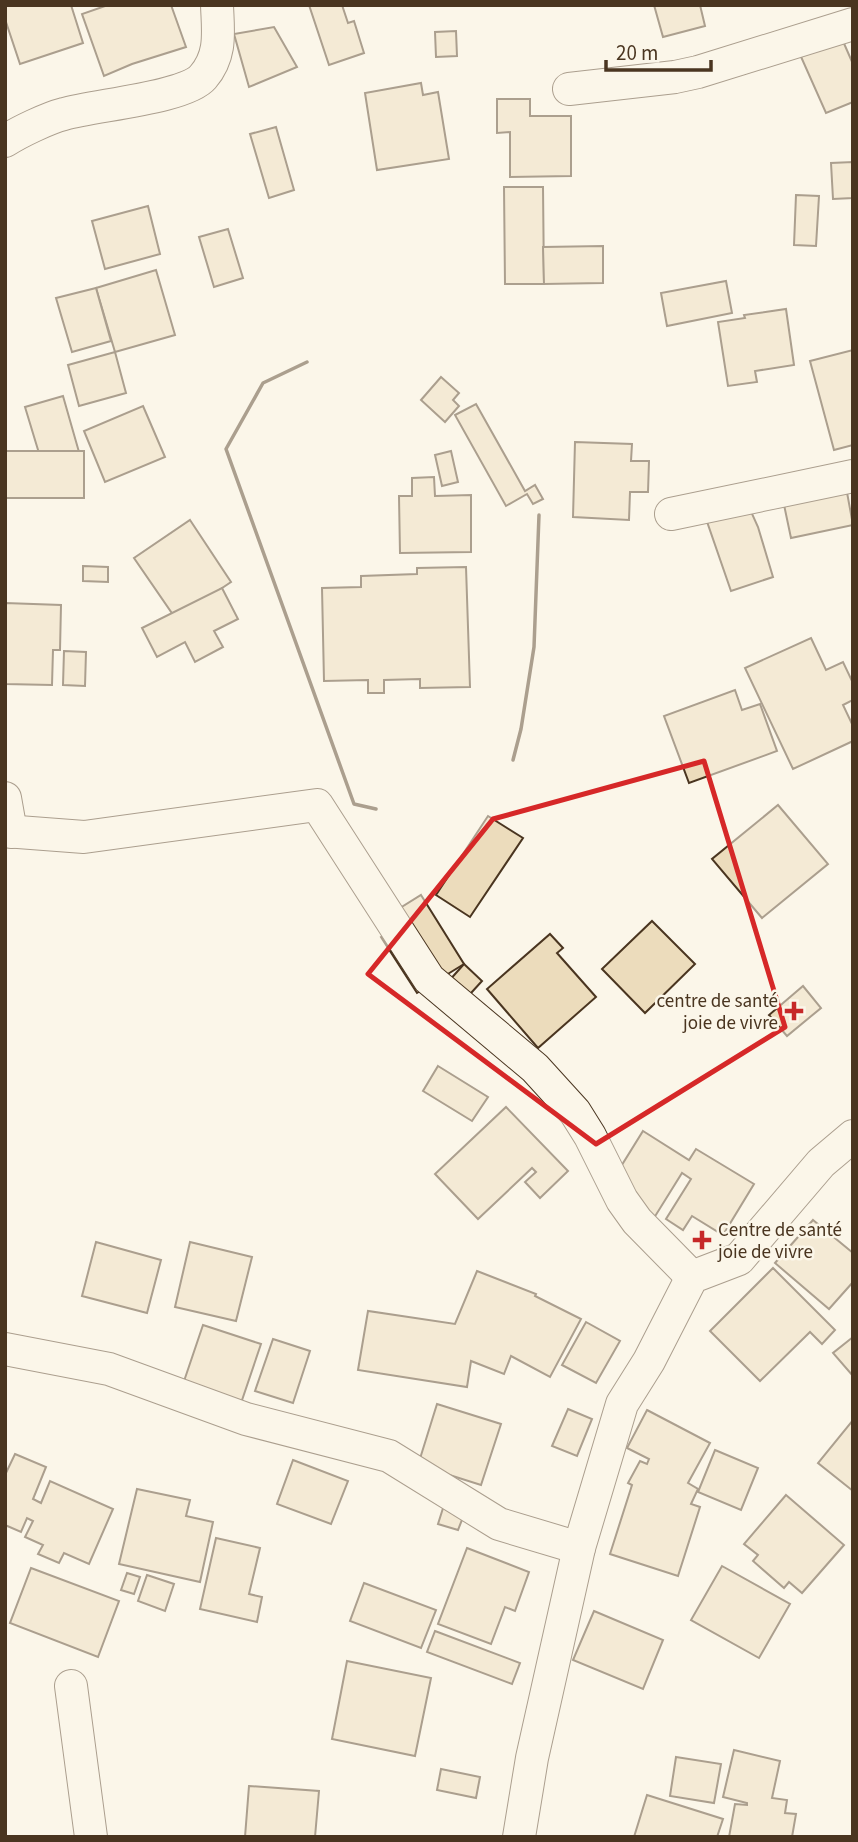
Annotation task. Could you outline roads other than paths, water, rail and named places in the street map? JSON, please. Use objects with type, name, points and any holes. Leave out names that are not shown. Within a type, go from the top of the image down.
[{"type":"street","points":[[5,141],[62,114],[184,90],[202,78],[219,46],[217,5]]},
{"type":"street","points":[[569,89],[698,72],[853,24]]},
{"type":"street","points":[[671,514],[853,476]]},
{"type":"street","points":[[5,798],[8,832],[84,837],[317,805],[429,979],[535,1068],[575,1112],[622,1200],[637,1221],[692,1277]]},
{"type":"street","points":[[519,1837],[532,1758],[579,1548],[622,1404],[649,1361],[692,1277],[739,1259],[821,1163],[853,1136]]},
{"type":"street","points":[[5,1349],[109,1368],[246,1419],[389,1456],[499,1524],[579,1548]]},
{"type":"street","points":[[71,1686],[91,1837]]},
{"type":"place","name":"centre de santé joie de vivre","points":[[794,1011]]},
{"type":"place","name":"Centre de santé joie de vivre","points":[[702,1240]]}]
